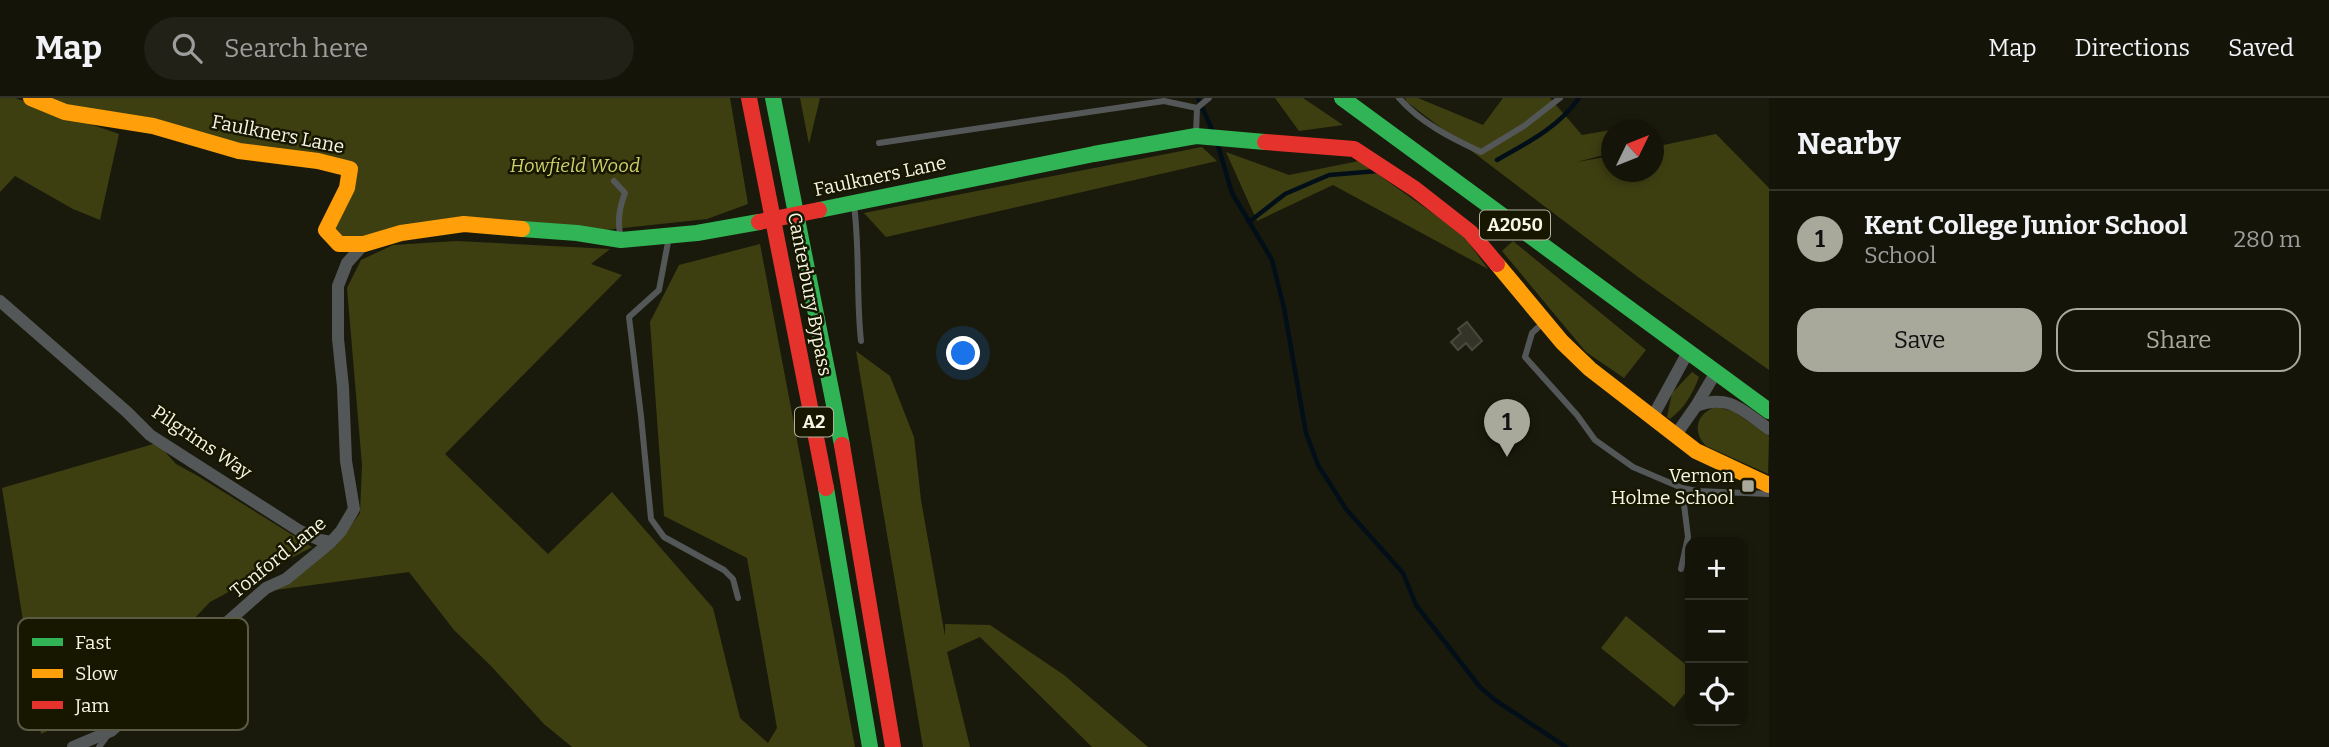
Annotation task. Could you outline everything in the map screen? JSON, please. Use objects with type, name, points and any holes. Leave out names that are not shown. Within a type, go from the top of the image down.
[{"type":"main road","name":"Faulkners Lane","points":[[31,98],[65,112],[153,126],[239,151],[317,161],[350,169],[347,188],[326,230],[339,244],[364,244],[401,233],[464,224],[577,233],[621,240],[697,233],[1094,154],[1201,136],[1354,149],[1378,163],[1471,232],[1562,342],[1590,369],[1675,436],[1714,460],[1769,485]]},
{"type":"main road","name":"Canterbury Bypass","points":[[749,98],[822,466],[870,747]]},
{"type":"main road","name":"Canterbury Bypass","points":[[773,98],[846,463],[893,747]]},
{"type":"main road","name":"A2050","points":[[1342,98],[1769,411]]},
{"type":"street","name":"Tonford Lane","points":[[232,618],[266,588],[286,579],[331,542],[354,509],[346,461],[344,387],[338,339],[338,286],[346,263],[364,244]]},
{"type":"street","name":"Pilgrims Way","points":[[0,301],[150,435],[300,531],[331,542]]},
{"type":"street","points":[[1652,418],[1688,352]]},
{"type":"street","points":[[1675,436],[1716,372]]},
{"type":"street","points":[[1696,406],[1708,401],[1727,402],[1769,429]]},
{"type":"street","name":"Tonford Lane","points":[[73,747],[111,731]]},
{"type":"lane","points":[[1399,98],[1429,125],[1449,138],[1481,152],[1524,126],[1560,98]]},
{"type":"lane","points":[[879,143],[1164,101],[1197,107],[1207,100]]},
{"type":"lane","points":[[1197,107],[1201,136]]},
{"type":"lane","points":[[614,181],[625,193],[619,216],[621,240]]},
{"type":"lane","points":[[853,203],[857,226],[861,341]]},
{"type":"lane","points":[[669,235],[659,290],[629,317],[651,519],[664,537],[724,570],[733,579],[737,598]]},
{"type":"lane","points":[[1544,321],[1532,334],[1525,357],[1577,415],[1595,440],[1633,467],[1682,488],[1769,494]]},
{"type":"lane","points":[[1681,569],[1688,537],[1682,488]]},
{"type":"lane","points":[[99,747],[111,731]]},
{"type":"green space","points":[[0,98],[15,98],[119,134],[100,220],[73,209],[15,176],[0,192]]},
{"type":"green space","name":"Howfield Wood","points":[[31,98],[730,98],[748,204],[707,219],[577,233],[464,224],[364,244],[326,230],[350,169]]},
{"type":"green space","points":[[800,98],[820,98],[809,144]]},
{"type":"green space","points":[[1275,98],[1303,98],[1343,125],[1299,131]]},
{"type":"green space","points":[[1405,98],[1418,98],[1483,125],[1503,98],[1550,98],[1582,135],[1601,132],[1601,156],[1577,162],[1601,158],[1601,182],[1664,182],[1664,145],[1716,134],[1769,188],[1769,370],[1638,277]]},
{"type":"green space","points":[[1202,147],[1217,161],[886,237],[864,213]]},
{"type":"green space","points":[[1226,152],[1289,175],[1359,161],[1462,234],[1488,269],[1333,185],[1257,221]]},
{"type":"green space","points":[[457,241],[610,249],[591,264],[622,275],[445,454],[548,554],[612,492],[713,608],[740,718],[768,743],[777,728],[747,558],[664,516],[650,322],[679,265],[760,244],[855,747],[572,747],[544,724],[454,630],[409,572],[275,590],[336,546],[360,513],[362,465],[347,288],[361,260],[393,245]]},
{"type":"green space","points":[[1513,241],[1646,350],[1624,378],[1586,352],[1502,251]]},
{"type":"green space","points":[[856,351],[890,376],[914,437],[921,500],[945,636],[945,624],[990,625],[1064,675],[1148,747],[1092,747],[980,637],[947,652],[970,747],[923,747]]},
{"type":"green space","points":[[1692,372],[1699,377],[1694,389],[1684,405],[1670,419],[1667,417],[1672,393]]},
{"type":"green space","points":[[1716,407],[1733,411],[1769,436],[1768,474],[1706,446],[1702,441],[1698,429],[1700,418]]},
{"type":"green space","points":[[157,443],[176,464],[312,547],[210,602],[195,618],[23,618],[2,488]]},
{"type":"green space","points":[[1626,616],[1685,664],[1685,693],[1674,707],[1601,648]]},
{"type":"building","points":[[1467,322],[1482,341],[1472,350],[1466,343],[1458,350],[1451,342],[1461,333],[1458,329]]},
{"type":"waterway","points":[[1198,98],[1214,134]]},
{"type":"waterway","points":[[1497,160],[1552,126],[1579,98]]},
{"type":"waterway","points":[[1217,142],[1232,193],[1272,260],[1284,308],[1306,433],[1318,465],[1346,509],[1403,573],[1416,605],[1480,687],[1566,747]]},
{"type":"waterway","points":[[1249,222],[1285,194],[1329,175],[1378,171]]},
{"type":"traffic: fast","points":[[773,98],[842,445]]},
{"type":"traffic: fast","points":[[1342,98],[1769,411]]},
{"type":"traffic: fast","points":[[819,210],[1196,136],[1265,142]]},
{"type":"traffic: fast","points":[[522,229],[621,240],[697,233],[759,222]]},
{"type":"traffic: fast","points":[[826,488],[870,747]]},
{"type":"traffic: slow","points":[[31,98],[65,112],[153,126],[239,151],[318,161],[350,169],[347,188],[326,230],[339,244],[364,244],[401,233],[464,224],[522,229]]},
{"type":"traffic: slow","points":[[1497,264],[1562,342],[1590,369],[1696,451],[1769,485]]},
{"type":"traffic: jam","points":[[749,98],[826,488]]},
{"type":"traffic: jam","points":[[1265,142],[1354,149],[1415,189],[1470,232],[1497,264]]},
{"type":"traffic: jam","points":[[759,222],[819,210]]},
{"type":"traffic: jam","points":[[842,445],[893,747]]},
{"type":"place","name":"Kent College Junior School","points":[[1507,457]]},
{"type":"place","name":"Vernon Holme School","points":[[1748,486]]}]
